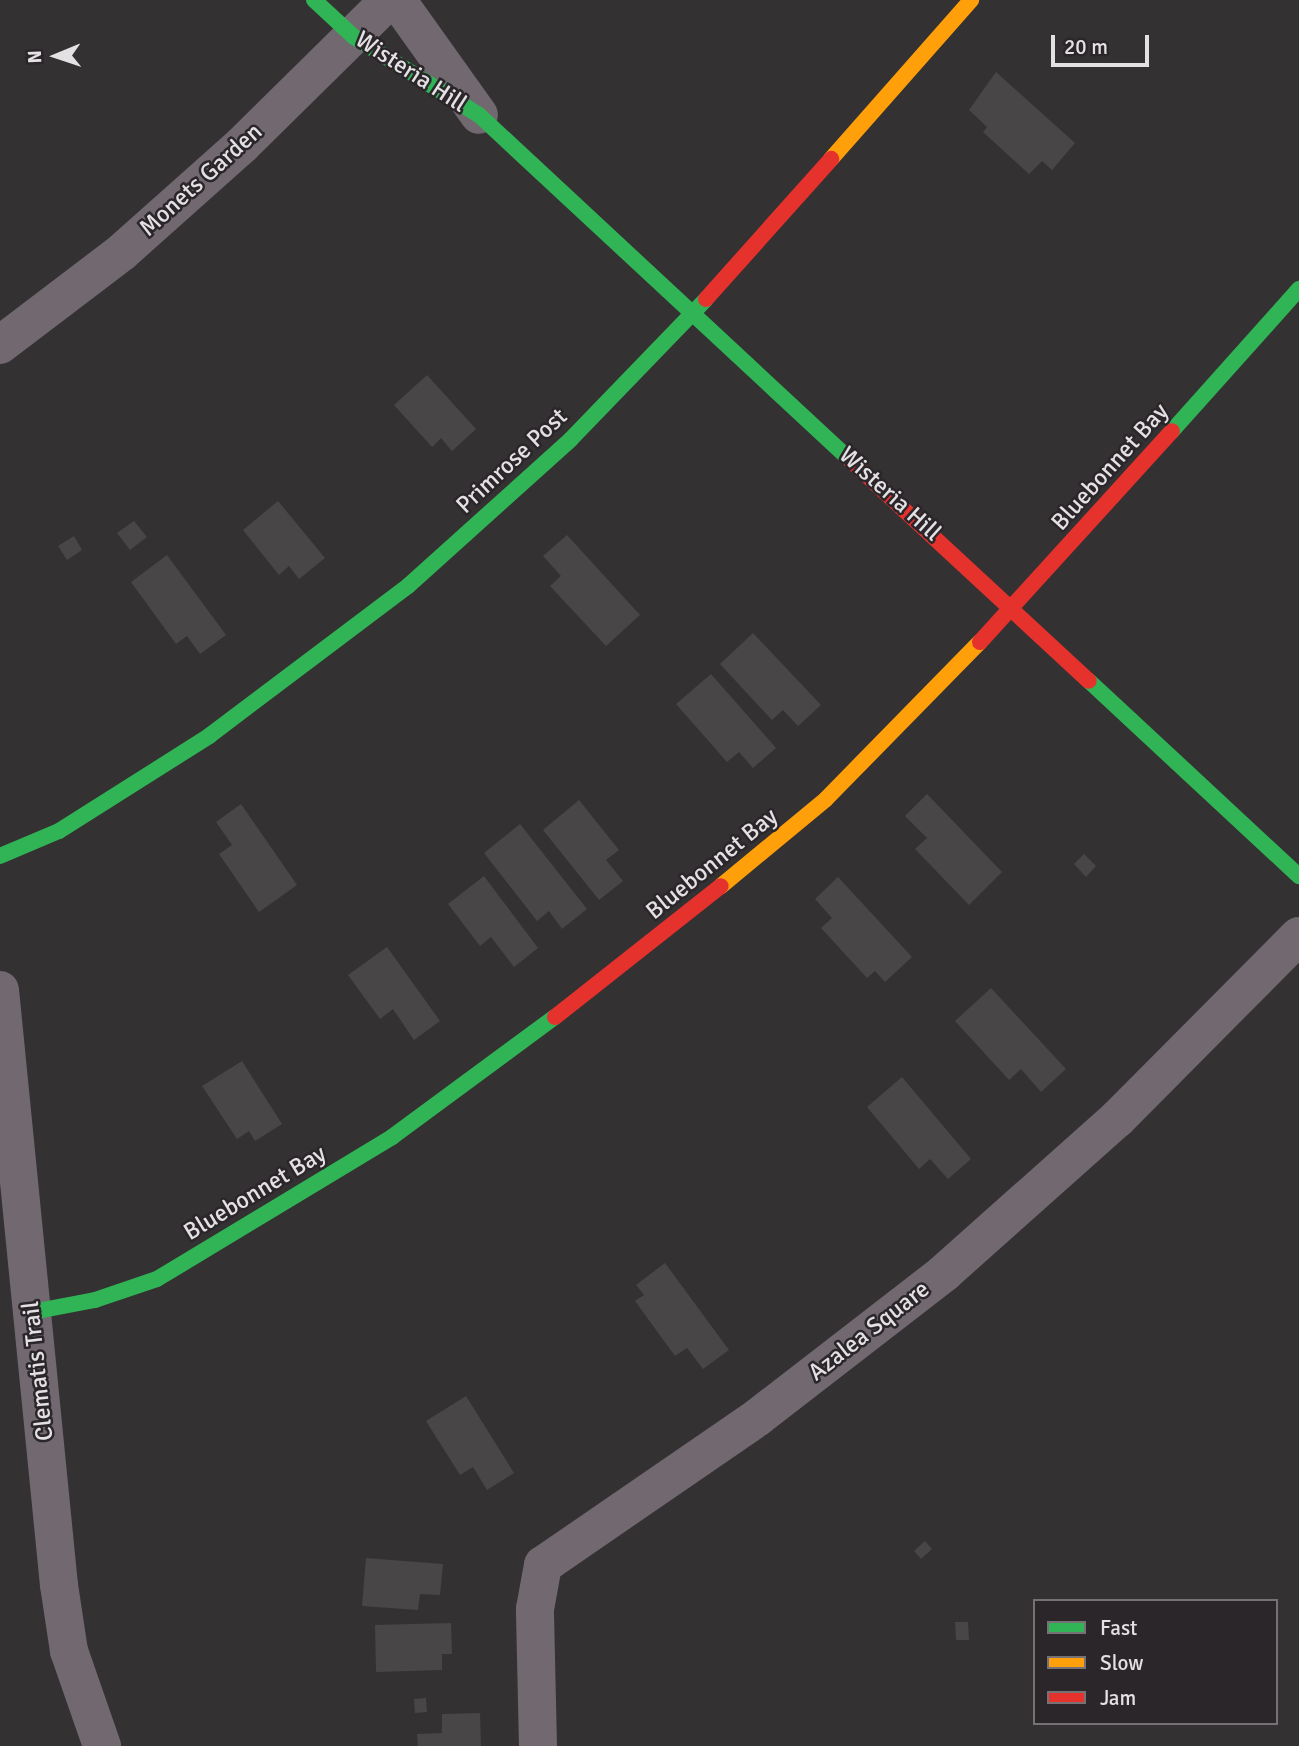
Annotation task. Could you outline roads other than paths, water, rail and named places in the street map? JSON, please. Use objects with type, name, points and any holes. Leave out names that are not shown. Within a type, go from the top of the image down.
[{"type":"street","name":"Wisteria Hill","points":[[314,0],[354,37],[479,115],[1014,608],[1299,876]]},
{"type":"street","name":"Monets Garden","points":[[0,345],[122,252],[354,37],[389,0]]},
{"type":"street","name":"Wisteria Hill","points":[[397,0],[479,115]]},
{"type":"street","name":"Primrose Post","points":[[0,856],[59,831],[209,736],[408,586],[572,439],[692,314],[971,0]]},
{"type":"street","name":"Bluebonnet Bay","points":[[32,1312],[95,1300],[157,1279],[391,1137],[631,960],[826,799],[1014,608],[1299,289]]},
{"type":"street","name":"Azalea Square","points":[[538,1746],[535,1609],[543,1565],[758,1417],[943,1273],[1117,1119],[1299,936]]},
{"type":"street","name":"Clematis Trail","points":[[0,990],[69,1651],[102,1746]]}]
